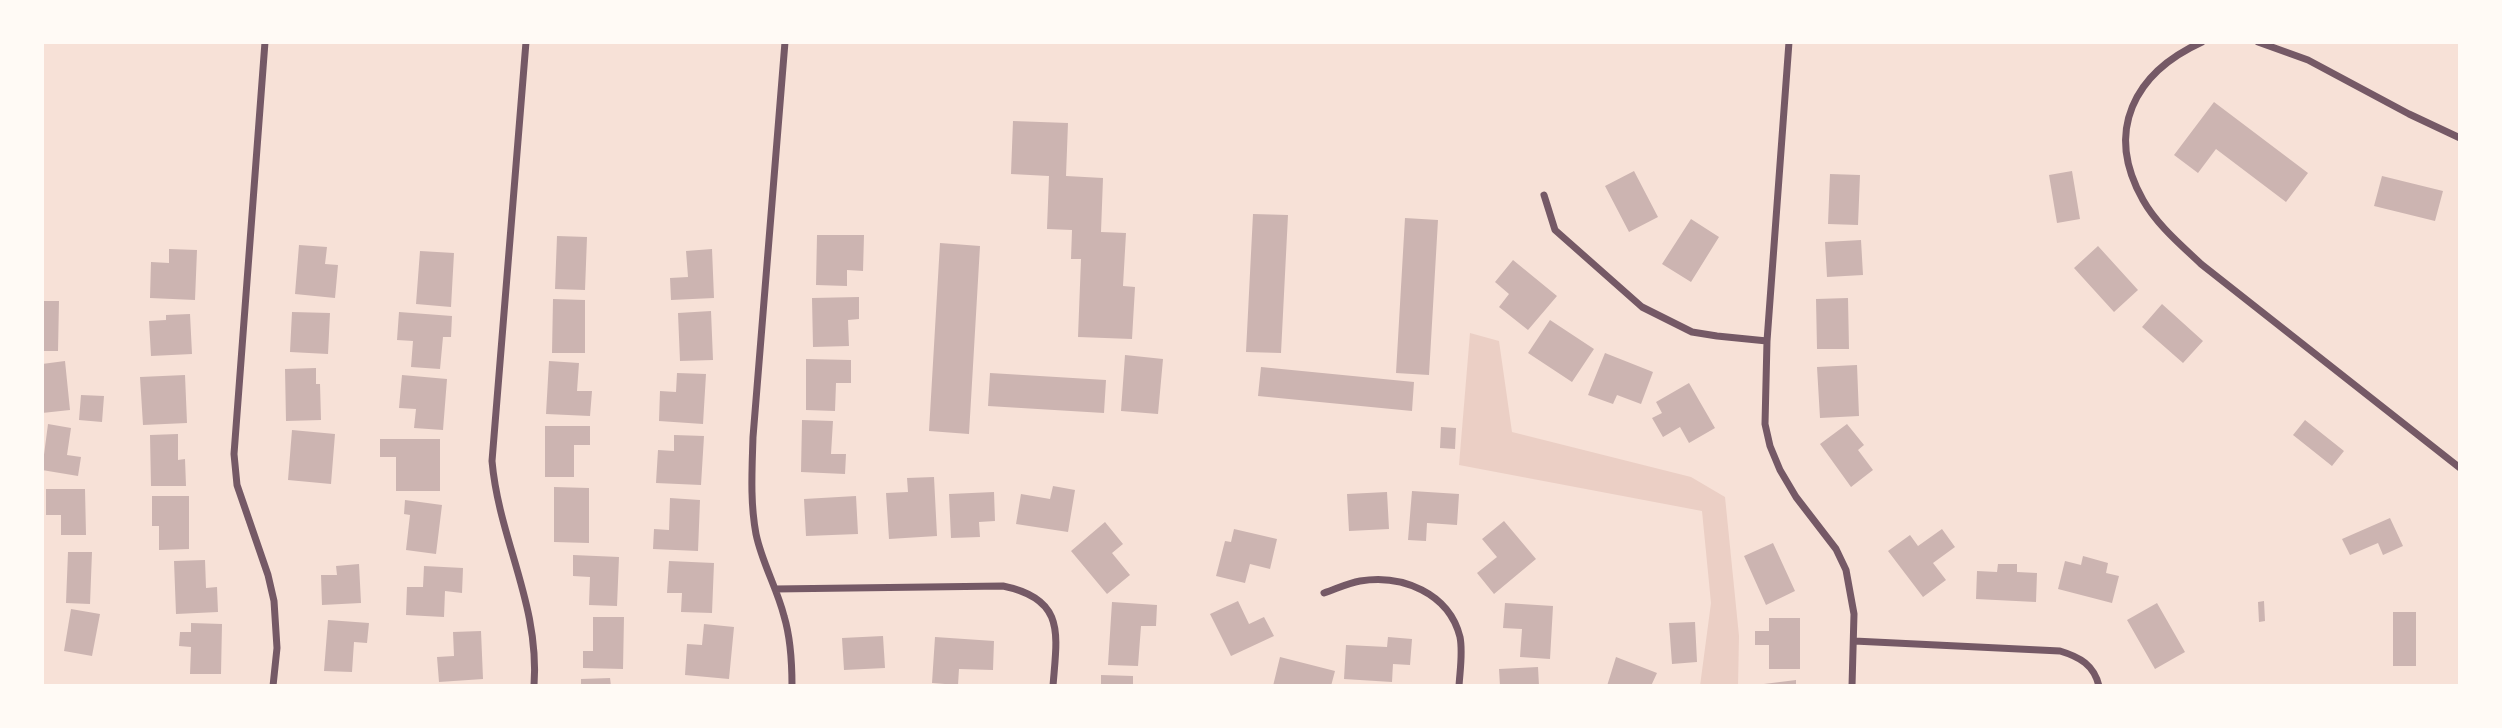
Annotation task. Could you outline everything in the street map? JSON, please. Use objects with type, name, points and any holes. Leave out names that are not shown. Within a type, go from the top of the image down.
[{"type":"street","points":[[265,42],[234,454],[237,485],[268,575],[274,601],[277,648],[274,686]]},
{"type":"street","points":[[526,42],[492,461],[499,507],[531,618],[534,686]]},
{"type":"street","points":[[785,42],[751,485],[762,558],[785,617],[792,656],[792,686]]},
{"type":"street","points":[[1790,42],[1767,341],[1765,424],[1780,470],[1796,497],[1836,549],[1846,570],[1854,614],[1852,686]]},
{"type":"street","points":[[2202,42],[2167,61],[2148,78],[2136,96],[2129,114],[2127,155],[2131,176],[2144,202],[2172,236],[2202,264],[2460,468]]},
{"type":"street","points":[[2258,42],[2308,60],[2460,138]]},
{"type":"street","points":[[1544,195],[1555,230],[1642,307],[1692,332],[1767,341]]},
{"type":"street","points":[[1324,593],[1361,581],[1394,581],[1420,587],[1439,599],[1460,637],[1459,686]]},
{"type":"street","points":[[775,589],[1003,586],[1022,590],[1039,599],[1052,615],[1056,635],[1053,686]]},
{"type":"street","points":[[1854,641],[2060,651],[2076,656],[2089,665],[2099,686]]},
{"type":"shaded area","points":[[1470,333],[1499,341],[1512,432],[1691,477],[1725,497],[1739,636],[1738,686],[1700,686],[1711,603],[1702,511],[1459,465]]},
{"type":"building","points":[[2214,102],[2308,173],[2286,202],[2216,149],[2198,173],[2174,155]]},
{"type":"building","points":[[1013,121],[1068,123],[1066,176],[1103,178],[1101,232],[1126,233],[1123,286],[1135,287],[1132,339],[1078,337],[1081,259],[1071,259],[1072,230],[1047,229],[1049,176],[1011,174]]},
{"type":"building","points":[[1634,171],[1658,217],[1629,232],[1605,186]]},
{"type":"building","points":[[2072,171],[2080,219],[2057,223],[2049,175]]},
{"type":"building","points":[[1830,174],[1860,175],[1858,225],[1828,224]]},
{"type":"building","points":[[2382,176],[2443,191],[2435,221],[2374,206]]},
{"type":"building","points":[[1253,214],[1288,215],[1281,353],[1246,352]]},
{"type":"building","points":[[1405,218],[1438,220],[1429,375],[1396,373]]},
{"type":"building","points":[[1691,219],[1719,237],[1691,282],[1662,264]]},
{"type":"building","points":[[817,235],[864,235],[863,271],[847,270],[847,286],[816,285]]},
{"type":"building","points":[[557,236],[587,237],[585,290],[555,289]]},
{"type":"building","points":[[1861,240],[1863,275],[1827,277],[1825,242]]},
{"type":"building","points":[[940,243],[980,246],[969,434],[929,431]]},
{"type":"building","points":[[299,245],[327,247],[325,264],[338,265],[335,298],[295,294]]},
{"type":"building","points":[[2098,246],[2138,290],[2114,312],[2074,268]]},
{"type":"building","points":[[169,249],[197,250],[195,300],[150,298],[151,262],[169,263]]},
{"type":"building","points":[[712,249],[714,298],[671,300],[670,278],[688,277],[686,251]]},
{"type":"building","points":[[420,251],[454,253],[451,307],[416,304]]},
{"type":"building","points":[[1513,260],[1557,296],[1528,330],[1499,307],[1509,294],[1495,282]]},
{"type":"building","points":[[859,297],[859,319],[848,320],[849,346],[813,347],[812,298]]},
{"type":"building","points":[[1848,298],[1849,349],[1817,349],[1816,299]]},
{"type":"building","points":[[553,299],[585,300],[585,353],[552,353]]},
{"type":"building","points":[[42,301],[59,301],[58,351],[42,351]]},
{"type":"building","points":[[2162,304],[2203,341],[2183,363],[2142,327]]},
{"type":"building","points":[[711,311],[713,360],[680,361],[678,313]]},
{"type":"building","points":[[292,312],[330,313],[328,354],[290,352]]},
{"type":"building","points":[[399,312],[452,316],[451,337],[443,337],[440,369],[411,367],[413,341],[397,340]]},
{"type":"building","points":[[190,314],[192,354],[151,356],[149,321],[166,320],[166,315]]},
{"type":"building","points":[[1550,320],[1594,349],[1572,382],[1528,353]]},
{"type":"building","points":[[1605,353],[1653,372],[1641,404],[1617,395],[1613,404],[1588,395]]},
{"type":"building","points":[[1125,355],[1163,359],[1158,414],[1121,411]]},
{"type":"building","points":[[806,359],[851,360],[851,383],[836,383],[835,411],[806,410]]},
{"type":"building","points":[[65,361],[70,410],[42,413],[42,364]]},
{"type":"building","points":[[549,361],[579,363],[577,391],[592,391],[590,416],[546,414]]},
{"type":"building","points":[[1857,365],[1859,416],[1820,418],[1817,367]]},
{"type":"building","points":[[1261,367],[1414,382],[1412,411],[1258,396]]},
{"type":"building","points":[[316,368],[316,384],[320,384],[321,420],[286,421],[285,369]]},
{"type":"building","points":[[677,373],[706,374],[703,424],[659,421],[660,391],[676,392]]},
{"type":"building","points":[[990,373],[1106,380],[1104,413],[988,406]]},
{"type":"building","points":[[185,375],[187,423],[143,425],[140,377]]},
{"type":"building","points":[[402,375],[447,379],[443,430],[414,428],[416,409],[399,408]]},
{"type":"building","points":[[1689,383],[1715,428],[1689,443],[1680,427],[1663,437],[1652,418],[1662,413],[1656,402]]},
{"type":"building","points":[[81,395],[104,396],[102,422],[79,420]]},
{"type":"building","points":[[802,420],[833,421],[831,454],[846,454],[845,474],[801,472]]},
{"type":"building","points":[[2305,420],[2344,451],[2332,466],[2293,435]]},
{"type":"building","points":[[48,424],[71,428],[67,455],[81,457],[78,476],[42,470]]},
{"type":"building","points":[[1847,424],[1864,445],[1858,450],[1873,470],[1851,487],[1820,444]]},
{"type":"building","points":[[545,426],[590,426],[590,445],[574,445],[574,477],[545,477]]},
{"type":"building","points":[[1441,427],[1456,428],[1455,449],[1440,448]]},
{"type":"building","points":[[292,430],[335,434],[331,484],[288,480]]},
{"type":"building","points":[[178,434],[178,460],[185,459],[186,486],[151,486],[150,435]]},
{"type":"building","points":[[674,435],[704,436],[701,485],[656,483],[658,450],[674,451]]},
{"type":"building","points":[[380,439],[440,439],[440,491],[396,491],[396,457],[380,457]]},
{"type":"building","points":[[934,477],[937,536],[889,539],[886,493],[908,492],[907,478]]},
{"type":"building","points":[[1053,486],[1075,490],[1068,532],[1016,524],[1021,494],[1050,499]]},
{"type":"building","points":[[554,487],[589,488],[589,543],[554,542]]},
{"type":"building","points":[[46,489],[85,489],[86,535],[61,535],[61,515],[46,515]]},
{"type":"building","points":[[1412,491],[1459,494],[1457,525],[1427,523],[1426,541],[1408,540]]},
{"type":"building","points":[[994,492],[995,521],[979,522],[980,537],[951,538],[949,494]]},
{"type":"building","points":[[1387,492],[1389,529],[1349,531],[1347,494]]},
{"type":"building","points":[[152,496],[189,496],[189,549],[159,550],[159,526],[152,526]]},
{"type":"building","points":[[856,496],[858,534],[806,536],[804,499]]},
{"type":"building","points":[[670,498],[700,500],[698,551],[653,549],[654,529],[669,530]]},
{"type":"building","points":[[405,500],[442,505],[436,554],[406,550],[410,515],[404,514]]},
{"type":"building","points":[[2390,518],[2403,546],[2383,555],[2378,543],[2350,555],[2342,539]]},
{"type":"building","points":[[1504,521],[1536,559],[1494,594],[1477,573],[1497,557],[1482,539]]},
{"type":"building","points":[[1105,522],[1123,544],[1112,553],[1130,575],[1107,594],[1071,551]]},
{"type":"building","points":[[1234,529],[1277,539],[1270,569],[1250,564],[1245,583],[1216,576],[1225,541],[1231,542]]},
{"type":"building","points":[[1942,529],[1955,547],[1933,563],[1946,580],[1923,597],[1888,551],[1910,535],[1918,546]]},
{"type":"building","points":[[1773,543],[1795,591],[1766,605],[1744,556]]},
{"type":"building","points":[[68,552],[92,552],[90,604],[66,603]]},
{"type":"building","points":[[573,555],[619,557],[617,606],[589,605],[590,577],[573,576]]},
{"type":"building","points":[[2083,556],[2108,563],[2106,573],[2119,576],[2112,603],[2058,589],[2065,561],[2081,565]]},
{"type":"building","points":[[205,560],[206,588],[217,587],[218,612],[176,614],[174,561]]},
{"type":"building","points":[[669,561],[714,563],[712,613],[681,612],[682,593],[667,593]]},
{"type":"building","points":[[359,564],[361,603],[322,605],[321,575],[337,575],[336,566]]},
{"type":"building","points":[[1998,564],[2017,564],[2017,572],[2037,573],[2036,602],[1976,599],[1977,571],[1997,572]]},
{"type":"building","points":[[424,566],[463,568],[462,593],[445,591],[444,617],[406,615],[407,587],[423,587]]},
{"type":"building","points":[[1238,601],[1249,624],[1264,617],[1274,636],[1231,656],[1210,614]]},
{"type":"building","points":[[2264,601],[2265,621],[2259,622],[2258,602]]},
{"type":"building","points":[[1112,602],[1157,605],[1156,626],[1141,626],[1138,666],[1108,665]]},
{"type":"building","points":[[1505,603],[1553,606],[1550,659],[1520,657],[1522,629],[1503,628]]},
{"type":"building","points":[[2157,603],[2185,652],[2155,669],[2127,620]]},
{"type":"building","points":[[71,609],[100,614],[92,656],[64,651]]},
{"type":"building","points":[[2393,612],[2416,612],[2416,666],[2393,666]]},
{"type":"building","points":[[593,617],[624,617],[623,669],[583,668],[583,651],[593,651]]},
{"type":"building","points":[[1769,618],[1800,618],[1800,669],[1769,669],[1769,645],[1755,645],[1755,631],[1769,631]]},
{"type":"building","points":[[328,620],[369,623],[367,643],[354,642],[352,672],[324,671]]},
{"type":"building","points":[[1695,622],[1697,662],[1672,664],[1669,623]]},
{"type":"building","points":[[191,623],[222,624],[221,674],[190,674],[191,647],[179,646],[180,632],[191,632]]},
{"type":"building","points":[[704,624],[734,627],[729,679],[685,675],[687,644],[702,645]]},
{"type":"building","points":[[481,631],[483,679],[439,682],[437,657],[454,656],[453,632]]},
{"type":"building","points":[[883,636],[885,668],[844,670],[842,638]]},
{"type":"building","points":[[935,637],[994,641],[993,670],[959,669],[958,685],[932,683]]},
{"type":"building","points":[[1388,637],[1412,639],[1410,665],[1393,664],[1392,682],[1344,679],[1346,645],[1387,647]]},
{"type":"building","points":[[1280,657],[1335,671],[1331,686],[1273,686]]},
{"type":"building","points":[[1616,657],[1657,673],[1651,686],[1607,686]]},
{"type":"building","points":[[1538,667],[1539,686],[1500,686],[1499,669]]},
{"type":"building","points":[[1101,675],[1133,676],[1133,686],[1101,686]]},
{"type":"building","points":[[610,678],[611,686],[581,686],[581,679]]},
{"type":"building","points":[[1796,680],[1796,686],[1764,686],[1764,684]]}]
